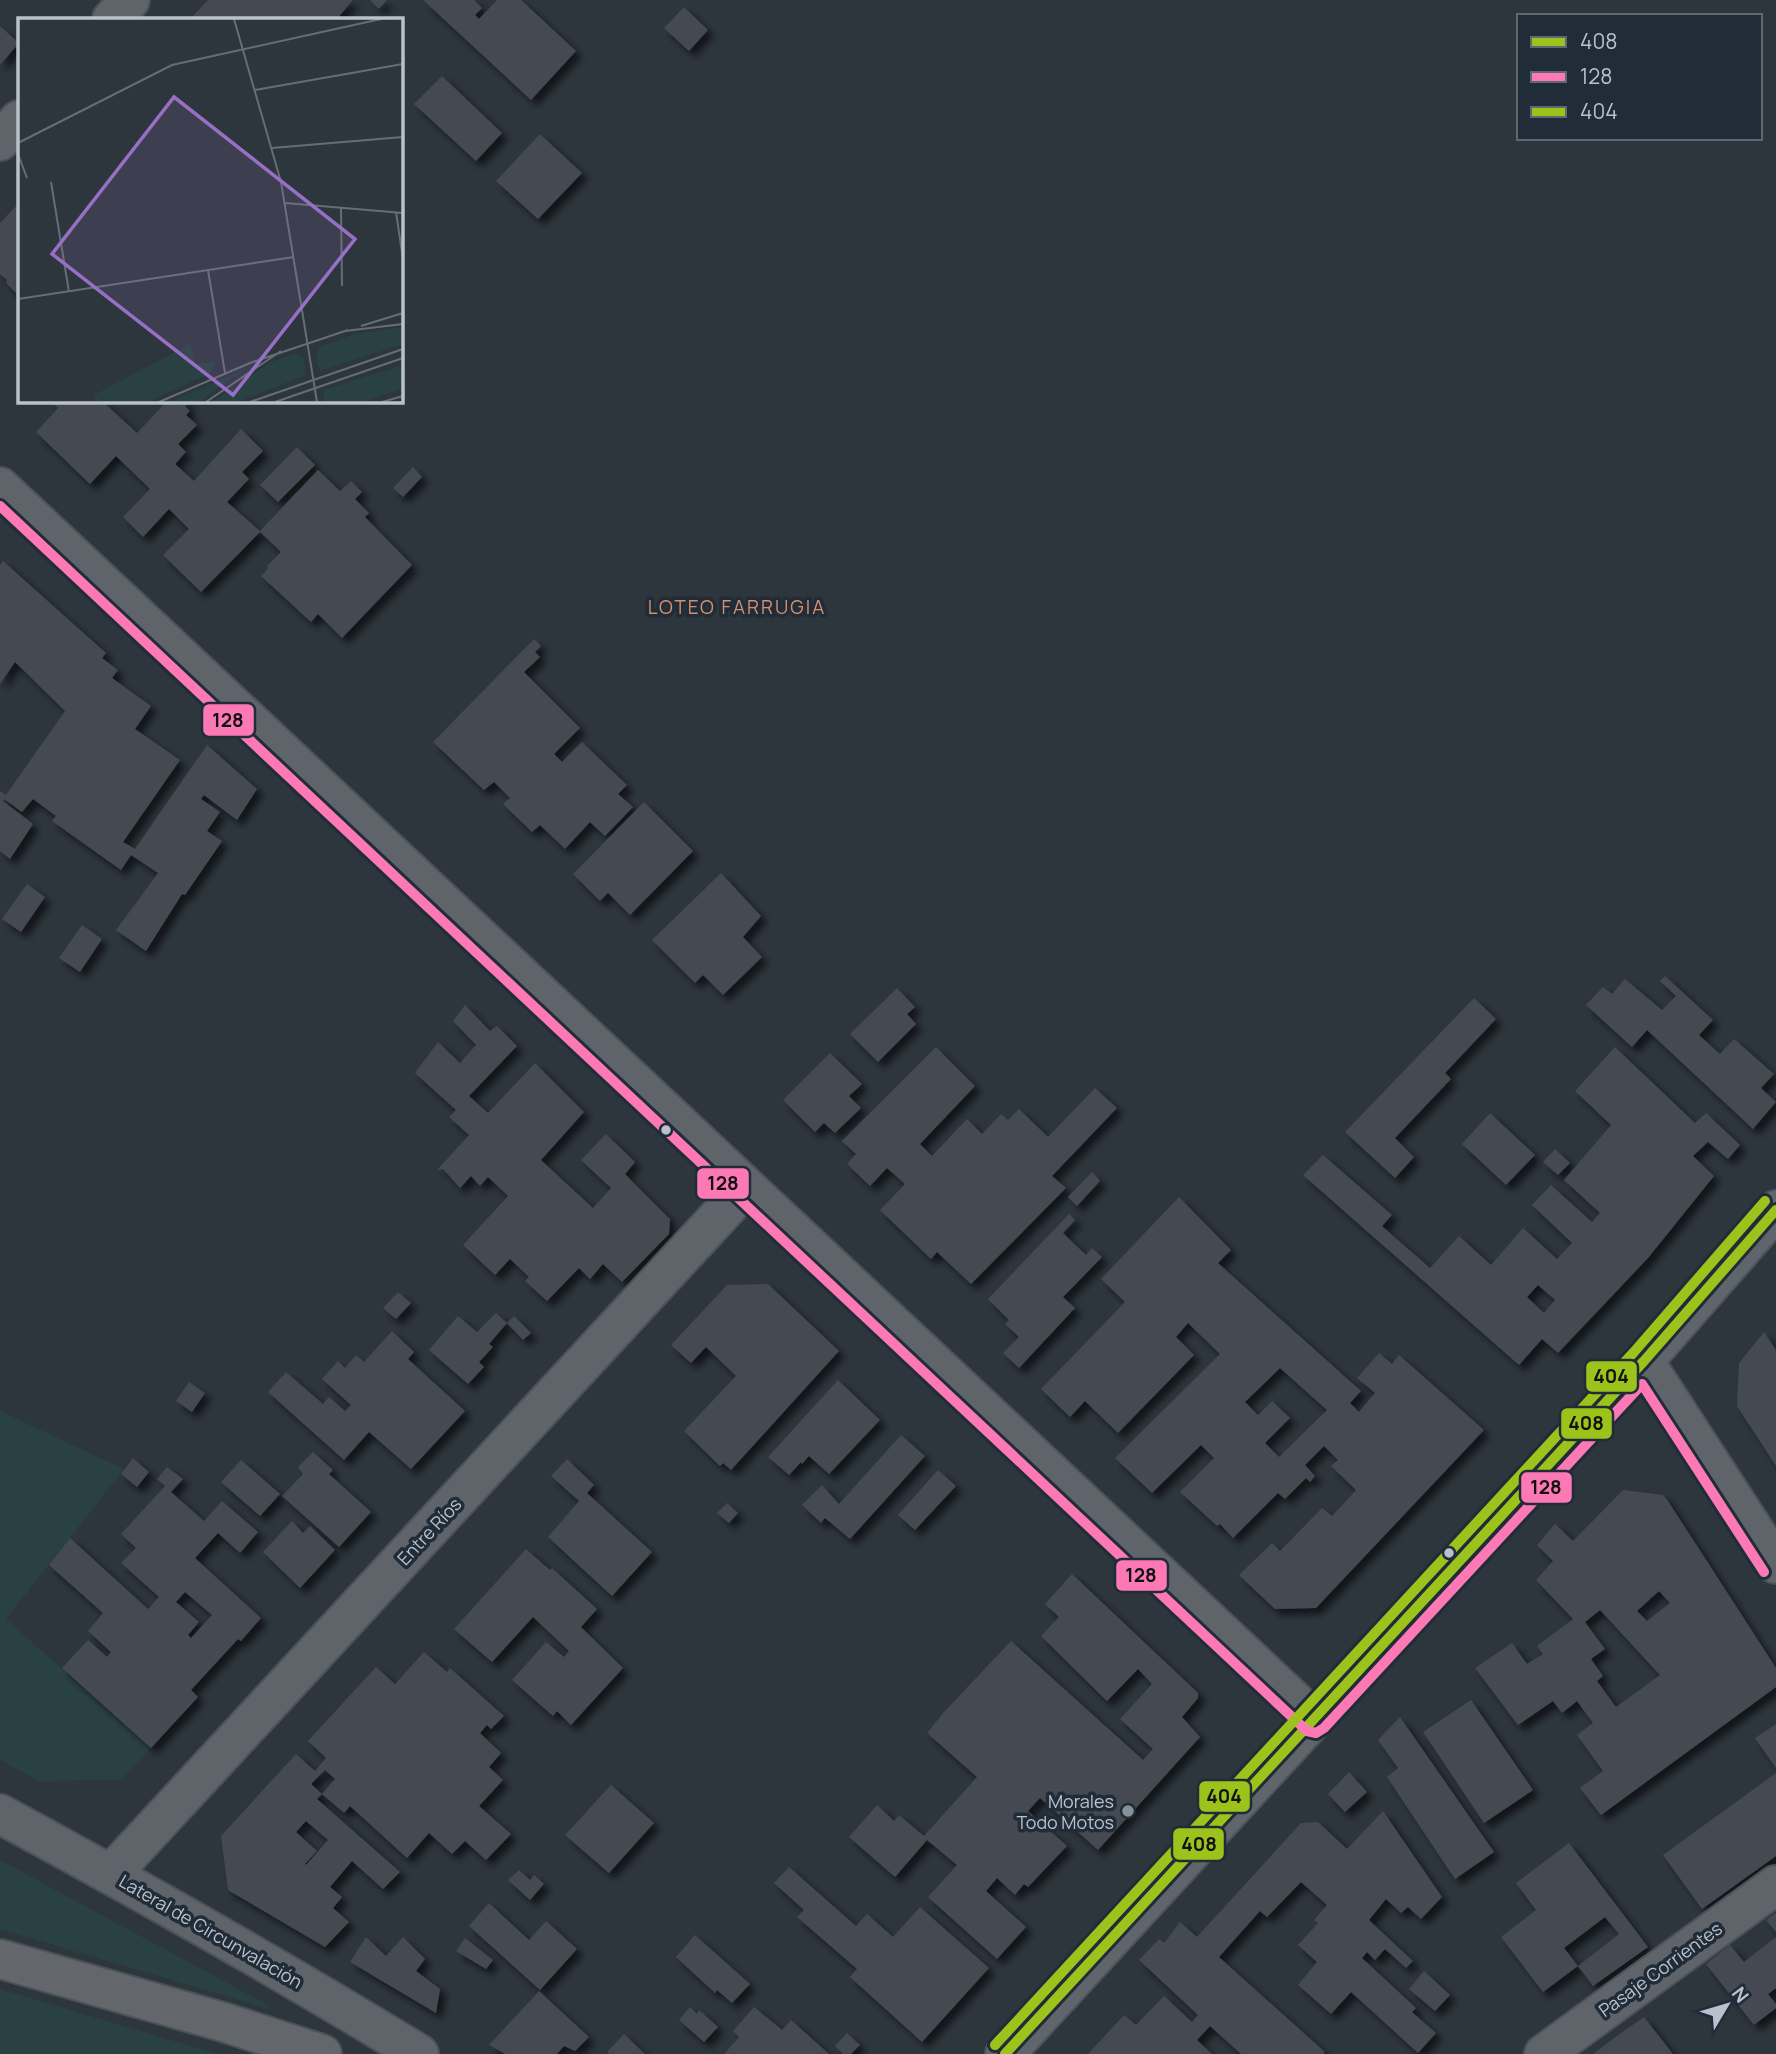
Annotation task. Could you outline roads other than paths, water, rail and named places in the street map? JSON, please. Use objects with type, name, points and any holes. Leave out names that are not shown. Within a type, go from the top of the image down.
[{"type":"highway","points":[[0,1959],[222,2022],[322,2054]]},
{"type":"main road","points":[[1005,2054],[1644,1362],[1776,1210]]},
{"type":"street","points":[[113,18],[130,0]]},
{"type":"street","points":[[0,141],[18,121]]},
{"type":"street","points":[[0,487],[1314,1719]]},
{"type":"street","name":"Entre Ríos","points":[[111,1874],[746,1187]]},
{"type":"street","points":[[1644,1362],[1776,1564]]},
{"type":"street","name":"Lateral de Circunvalación","points":[[0,1814],[325,1996],[419,2054]]},
{"type":"street","name":"Pasaje Corrientes","points":[[1544,2054],[1776,1885]]},
{"type":"place","name":"Morales Todo Motos","points":[[1128,1811]]},
{"type":"district","name":"LOTEO FARRUGIA","points":[[737,607]]}]
